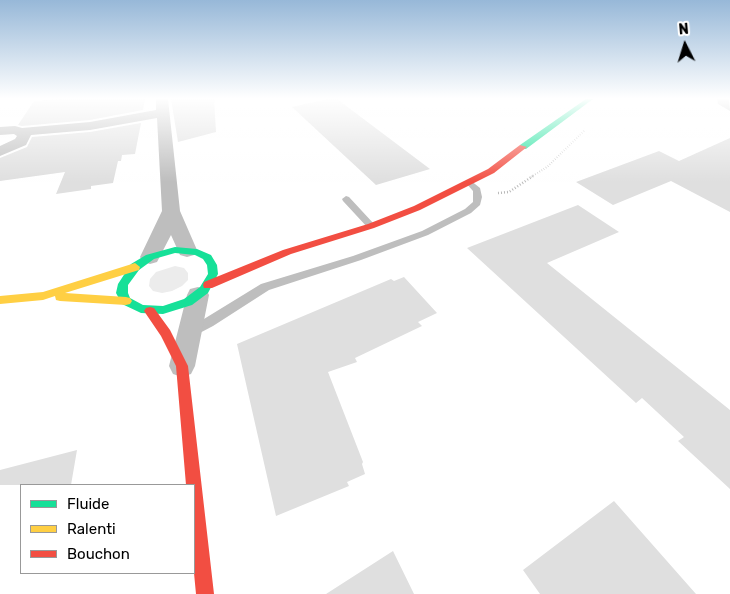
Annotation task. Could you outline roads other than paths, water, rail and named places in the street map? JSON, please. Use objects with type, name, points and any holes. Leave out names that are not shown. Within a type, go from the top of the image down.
[{"type":"street","points":[[0,131],[15,130],[22,132],[82,127]]},
{"type":"street","points":[[165,127],[171,210],[192,251],[207,257],[212,265],[213,274],[203,290],[182,366],[194,484]]},
{"type":"street","points":[[0,300],[43,296],[126,301],[140,310],[150,311],[176,307],[203,290],[287,252],[371,226],[417,208],[470,183],[491,171],[552,127]]},
{"type":"street","points":[[0,151],[20,142],[24,136],[22,132]]},
{"type":"street","points":[[126,301],[122,293],[123,284],[160,238],[171,210]]},
{"type":"street","points":[[43,296],[175,250],[216,254]]},
{"type":"street","points":[[255,254],[287,252]]},
{"type":"street","points":[[150,311],[166,333],[182,366]]},
{"type":"street","points":[[195,495],[205,594]]},
{"type":"lane","points":[[190,333],[209,323],[265,286],[357,258],[426,233],[468,211],[477,203],[478,197],[477,190],[470,183]]},
{"type":"lane","points":[[346,199],[371,226]]}]
